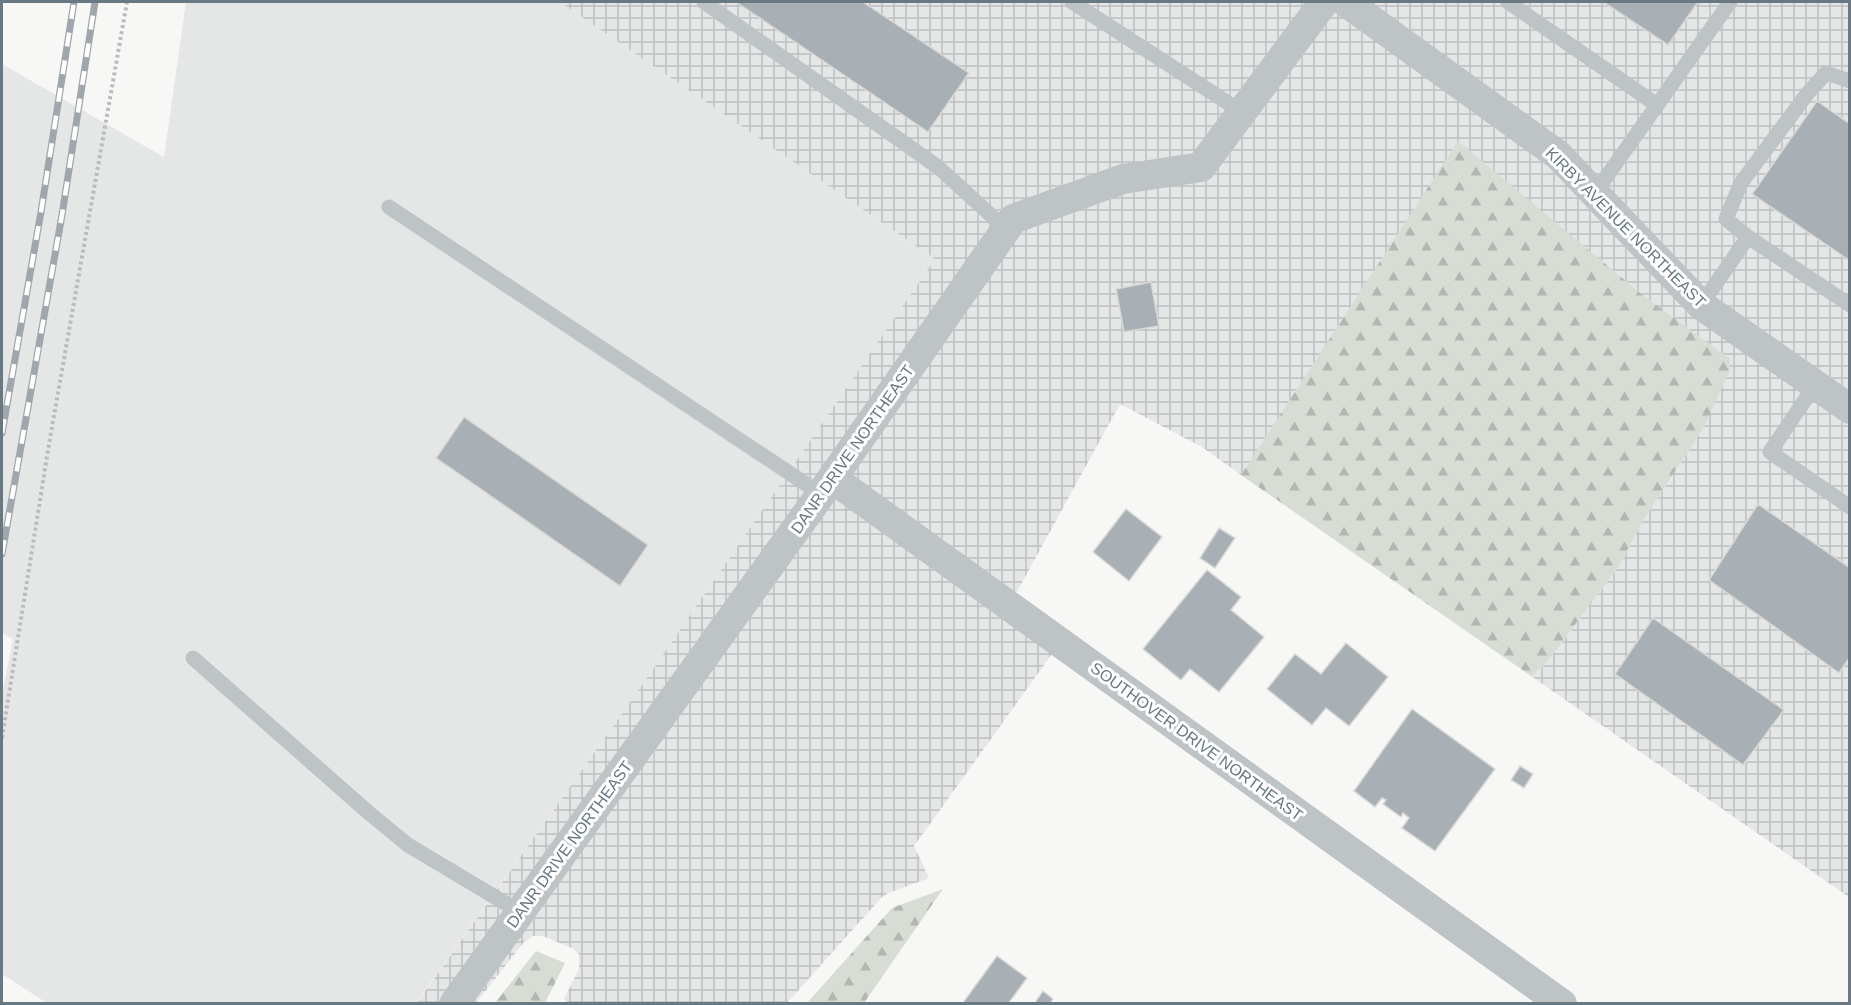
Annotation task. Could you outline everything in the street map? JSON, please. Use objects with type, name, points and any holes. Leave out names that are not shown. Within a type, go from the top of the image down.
[{"type":"street","name":"DANR DRIVE NORTHEAST","points":[[454,1004],[827,487],[1013,219],[1123,179],[1201,167],[1324,2]]},
{"type":"street","name":"KIRBY AVENUE NORTHEAST","points":[[1346,2],[1558,155],[1701,305],[1850,409]]},
{"type":"street","name":"SOUTHOVER DRIVE NORTHEAST","points":[[827,487],[1562,1004]]},
{"type":"lane","points":[[704,2],[928,160],[1006,229]]},
{"type":"lane","points":[[1072,2],[1242,112]]},
{"type":"lane","points":[[1508,2],[1657,105]]},
{"type":"lane","points":[[1595,193],[1730,2]]},
{"type":"lane","points":[[1850,81],[1826,73],[1807,94],[1741,183],[1726,219],[1748,237],[1850,305]]},
{"type":"lane","points":[[389,207],[827,487]]},
{"type":"lane","points":[[1701,305],[1748,237]]},
{"type":"lane","points":[[1815,385],[1770,452],[1850,507]]},
{"type":"lane","points":[[193,658],[408,845],[520,912]]},
{"type":"path","points":[[2,738],[51,433],[128,2]]},
{"type":"shaded area","points":[[186,2],[560,2],[935,259],[640,688],[416,1003],[47,1003],[2,974],[2,694],[13,639],[2,633],[2,64],[164,157]]},
{"type":"shaded area","points":[[560,2],[1849,2],[1849,897],[1531,676],[1545,665],[1619,566],[1644,519],[1704,427],[1730,360],[1644,296],[1458,142],[1241,475],[1202,447],[1120,404],[1013,599],[1067,633],[914,846],[929,878],[888,893],[881,898],[787,1003],[568,1003],[564,999],[579,969],[579,954],[572,948],[543,936],[533,936],[524,942],[476,1003],[416,1004],[640,688],[935,259]]},
{"type":"green space","points":[[1458,141],[1644,296],[1730,359],[1730,370],[1704,427],[1644,519],[1619,566],[1545,665],[1531,676],[1241,475]]},
{"type":"green space","points":[[943,889],[864,1003],[807,1003],[892,908]]},
{"type":"green space","points":[[536,951],[565,963],[545,1003],[495,1003]]},
{"type":"building","points":[[736,2],[863,2],[969,73],[928,132]]},
{"type":"building","points":[[1603,2],[1698,2],[1668,45]]},
{"type":"building","points":[[1817,101],[1850,124],[1850,261],[1752,194]]},
{"type":"building","points":[[1151,282],[1159,326],[1124,332],[1116,289]]},
{"type":"building","points":[[464,417],[648,545],[620,586],[436,458]]},
{"type":"building","points":[[1758,504],[1850,568],[1850,657],[1839,673],[1709,580]]},
{"type":"building","points":[[1126,509],[1162,537],[1129,581],[1093,552]]},
{"type":"building","points":[[1219,528],[1235,538],[1215,568],[1200,558]]},
{"type":"building","points":[[1207,570],[1241,597],[1231,610],[1264,637],[1219,692],[1190,669],[1181,680],[1143,649]]},
{"type":"building","points":[[1653,618],[1784,710],[1743,765],[1615,674]]},
{"type":"building","points":[[1346,643],[1388,677],[1349,726],[1326,708],[1312,725],[1267,689],[1295,654],[1321,674]]},
{"type":"building","points":[[1412,709],[1495,769],[1435,851],[1402,828],[1409,818],[1403,813],[1401,817],[1383,804],[1386,800],[1382,798],[1375,807],[1354,791]]},
{"type":"building","points":[[1520,766],[1533,774],[1524,788],[1511,780]]},
{"type":"building","points":[[997,956],[1027,978],[1008,1004],[962,1004]]},
{"type":"building","points":[[1043,991],[1053,999],[1050,1004],[1034,1004]]},
{"type":"railway","points":[[2,433],[41,212],[74,2]]},
{"type":"railway","points":[[2,554],[62,215],[95,2]]}]
